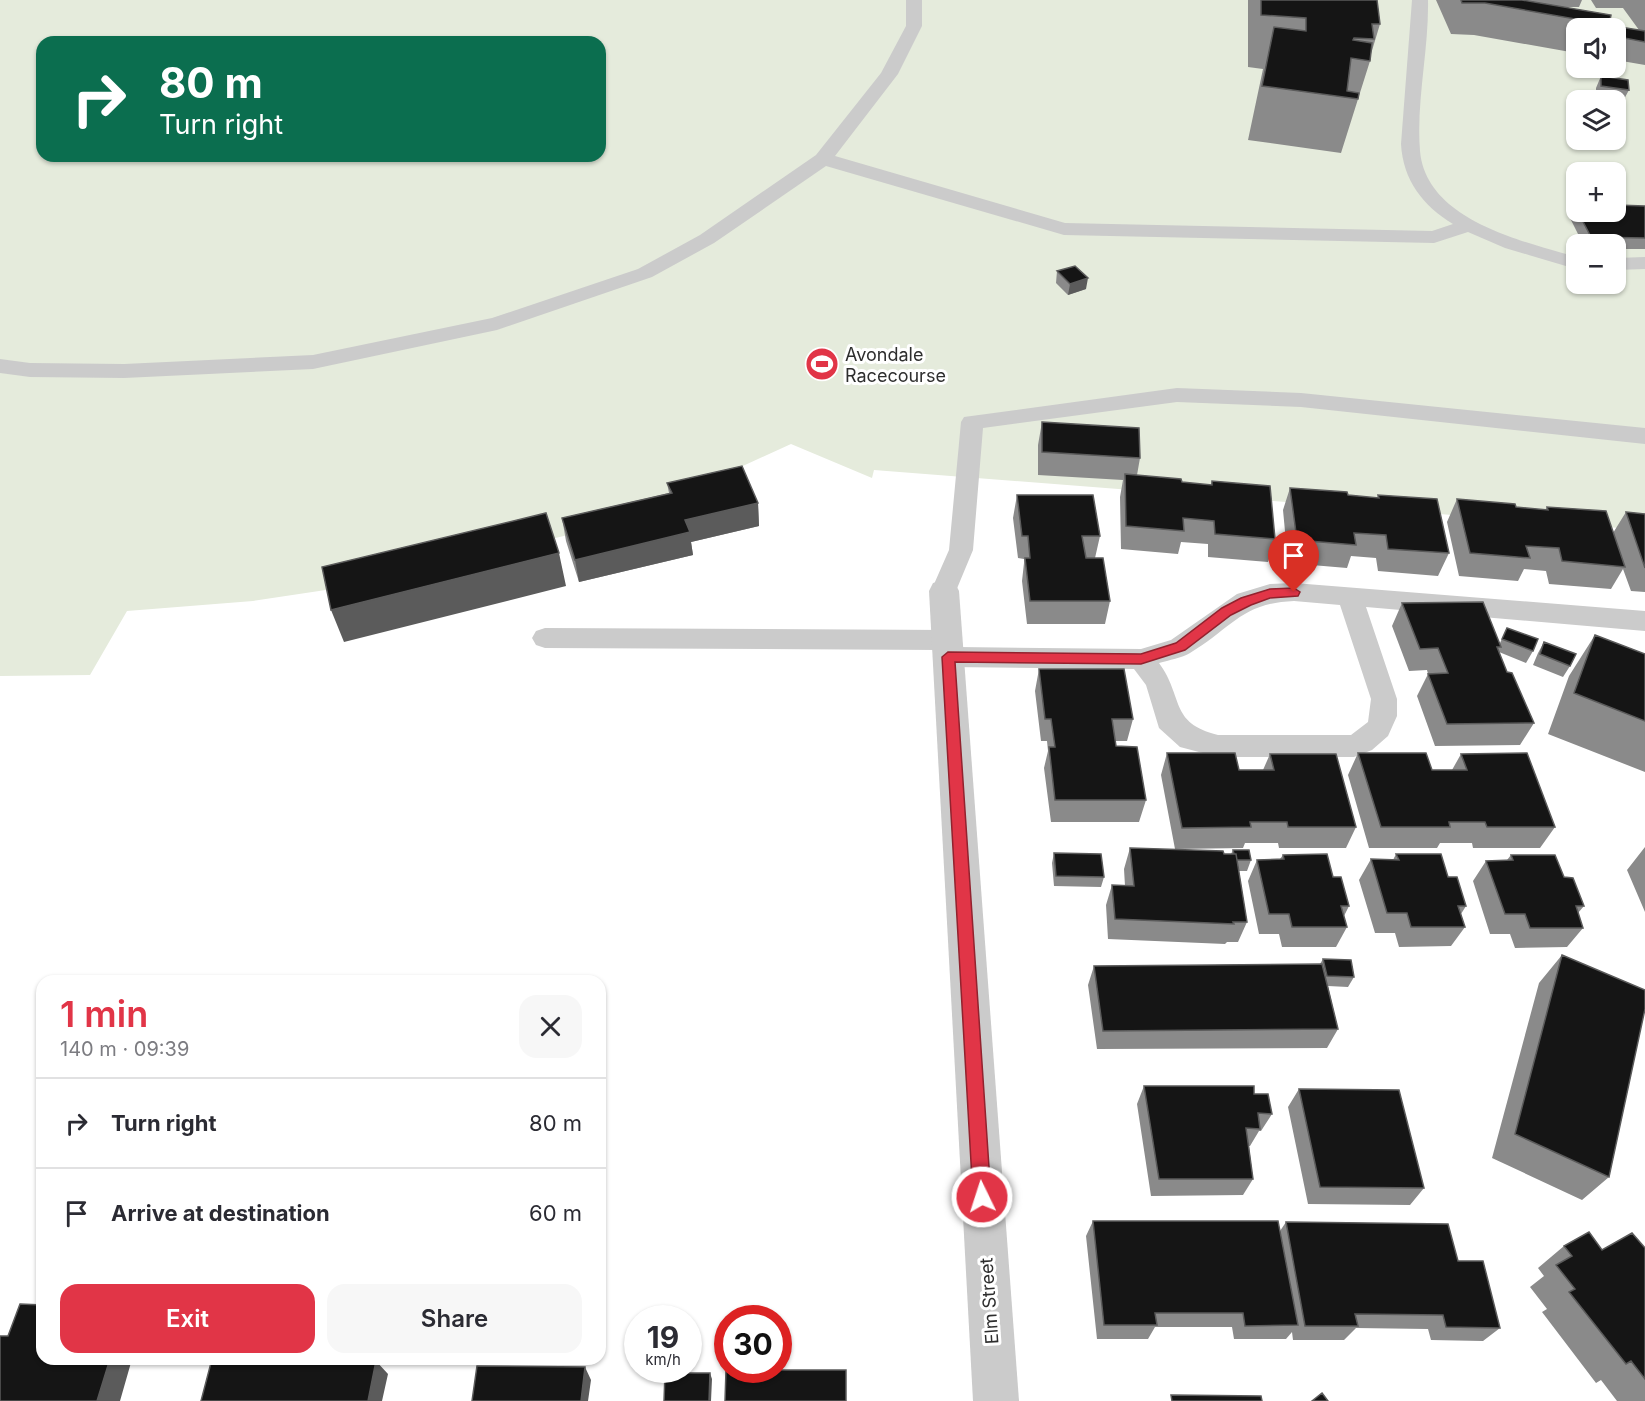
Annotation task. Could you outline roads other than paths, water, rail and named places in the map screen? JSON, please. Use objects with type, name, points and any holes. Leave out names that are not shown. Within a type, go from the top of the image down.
[{"type":"street","name":"Elm Street","points":[[945,591],[996,1401]]},
{"type":"lane","points":[[0,366],[30,370],[124,371],[313,362],[497,323],[645,273],[707,239],[823,159],[889,74],[914,26],[914,0]]},
{"type":"lane","points":[[1420,0],[1421,30],[1411,131],[1412,163],[1420,183],[1439,205],[1470,225],[1515,244],[1566,260]]},
{"type":"lane","points":[[823,159],[1064,229],[1434,237],[1470,225]]},
{"type":"lane","points":[[1626,264],[1645,263]]},
{"type":"lane","points":[[945,591],[961,550],[972,422],[1177,395],[1301,400],[1645,436]]},
{"type":"lane","points":[[545,638],[948,649],[1141,659],[1180,647],[1227,612],[1246,601],[1270,593],[1350,597],[1645,621]]},
{"type":"lane","points":[[1141,659],[1158,682],[1169,720],[1190,739],[1218,746],[1354,746],[1369,739],[1379,729],[1385,715],[1384,699],[1350,597]]},
{"type":"place","name":"Avondale Racecourse","points":[[822,364]]}]
